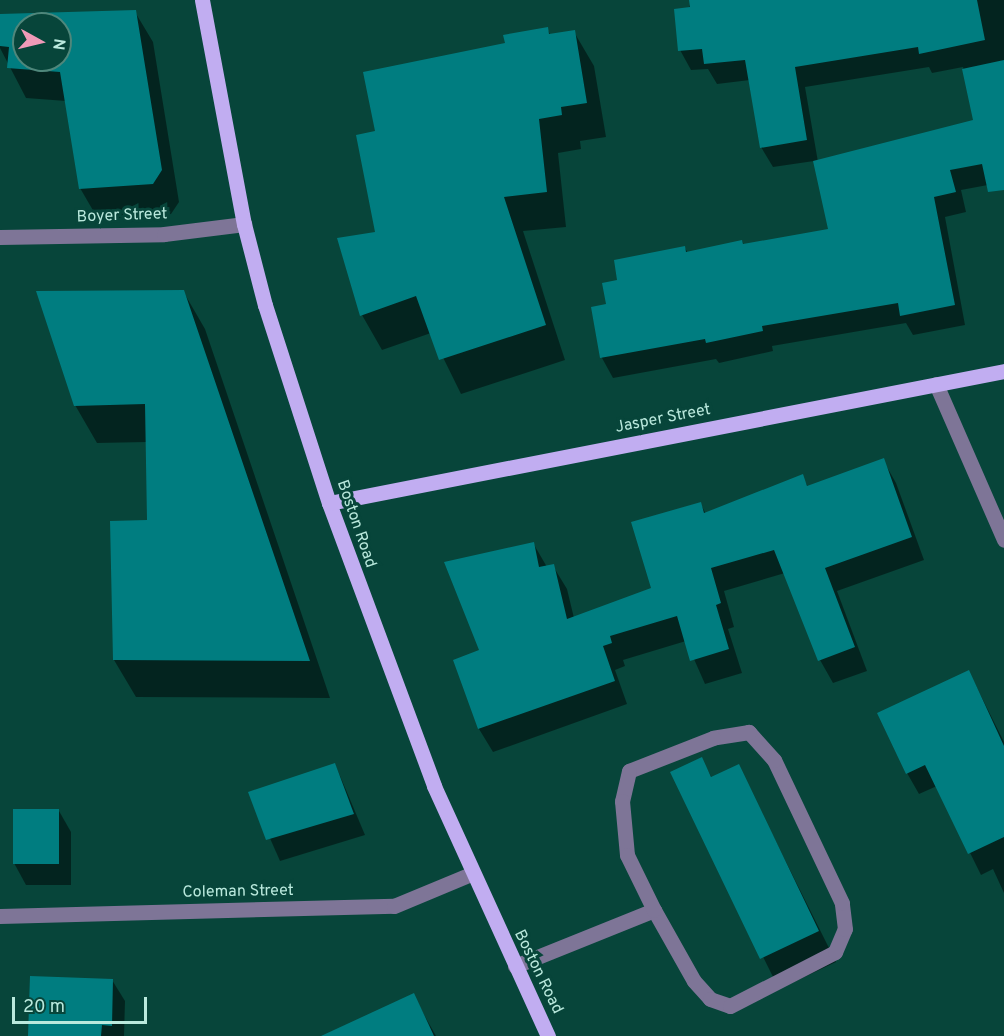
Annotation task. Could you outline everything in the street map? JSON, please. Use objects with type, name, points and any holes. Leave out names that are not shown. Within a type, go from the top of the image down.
[{"type":"main road","name":"Boston Road","points":[[205,0],[244,224],[265,305],[329,503],[392,681],[471,874],[548,1036]]},
{"type":"main road","name":"Jasper Street","points":[[329,503],[1004,371]]},
{"type":"street","name":"Boyer Street","points":[[0,237],[164,234],[244,224]]},
{"type":"street","points":[[936,384],[1004,540]]},
{"type":"street","points":[[749,732],[774,760],[842,903],[845,929],[835,952],[730,1006],[710,999],[694,981],[654,910],[627,855],[623,835],[622,801],[629,771],[713,738],[749,732]]},
{"type":"street","name":"Coleman Street","points":[[0,916],[394,906],[471,874]]},
{"type":"street","points":[[515,966],[654,910]]},
{"type":"building","points":[[689,0],[977,0],[985,40],[919,54],[918,47],[795,67],[807,140],[760,148],[745,60],[704,64],[702,49],[678,51],[674,9],[690,7]]},
{"type":"building","points":[[136,10],[162,170],[153,184],[79,189],[60,72],[72,72],[72,12],[68,12]]},
{"type":"building","points":[[0,14],[12,14],[12,68],[7,68],[9,47],[0,46]]},
{"type":"building","points":[[548,27],[549,34],[575,30],[587,103],[561,107],[562,115],[539,119],[547,192],[504,197],[546,325],[439,360],[416,296],[360,316],[337,238],[375,232],[356,135],[375,131],[363,72],[505,43],[503,35]]},
{"type":"building","points":[[1004,60],[1004,190],[988,192],[982,164],[950,170],[956,192],[934,197],[955,305],[900,316],[898,303],[762,326],[763,331],[706,343],[705,339],[600,358],[591,307],[606,304],[602,283],[617,280],[614,260],[685,246],[686,252],[742,240],[743,244],[828,229],[813,161],[973,120],[962,69]]},
{"type":"building","points":[[184,290],[310,661],[113,660],[110,521],[147,520],[145,404],[74,406],[36,291]]},
{"type":"building","points":[[884,458],[912,537],[825,568],[855,647],[818,661],[774,550],[711,568],[721,603],[716,605],[729,649],[690,661],[677,616],[610,636],[612,643],[603,646],[615,681],[478,729],[453,660],[479,650],[444,562],[534,542],[539,567],[554,564],[567,619],[651,588],[631,522],[701,502],[704,513],[803,474],[807,486]]},
{"type":"building","points":[[969,670],[1004,746],[1004,837],[968,854],[925,765],[906,774],[877,713]]},
{"type":"building","points":[[702,757],[711,777],[739,764],[819,931],[760,959],[670,772]]},
{"type":"building","points":[[335,763],[354,814],[266,840],[248,792]]},
{"type":"building","points":[[13,809],[59,809],[59,864],[13,864]]},
{"type":"building","points":[[30,976],[113,979],[112,1026],[102,1025],[101,1036],[28,1036]]},
{"type":"building","points":[[414,993],[434,1036],[321,1036]]}]
